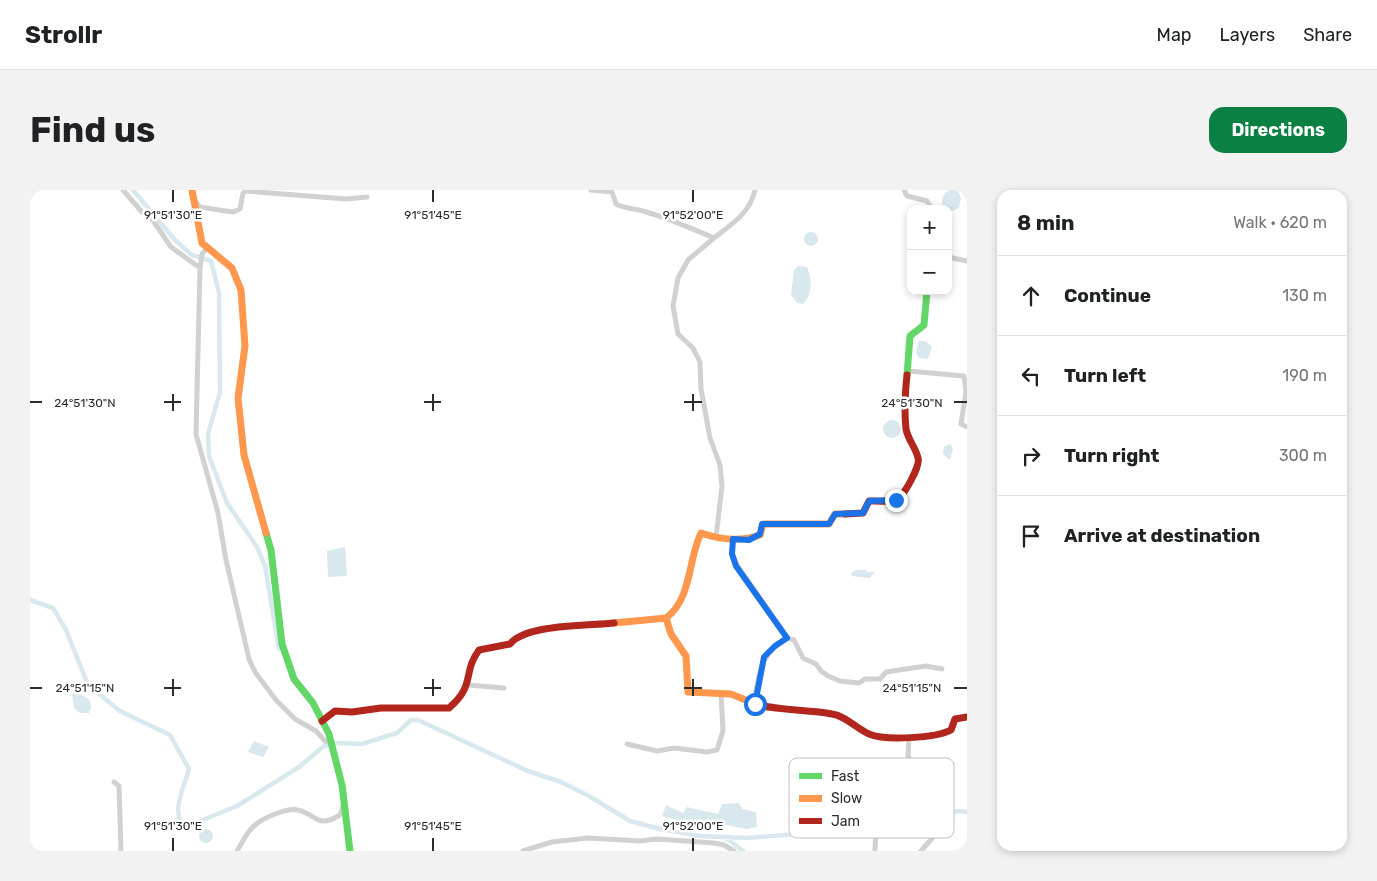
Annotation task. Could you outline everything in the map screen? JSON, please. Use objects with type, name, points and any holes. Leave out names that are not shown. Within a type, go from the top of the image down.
[{"type":"street","points":[[123,190],[142,212],[152,219],[171,247],[200,268]]},
{"type":"street","points":[[192,190],[196,202],[204,252],[200,268],[196,434],[218,513],[226,560],[249,659],[264,684],[289,713],[316,731],[322,740],[326,742],[330,740]]},
{"type":"street","points":[[590,190],[612,192],[616,204],[640,209],[680,222],[714,238]]},
{"type":"street","points":[[716,537],[722,486],[720,465],[710,438],[701,389],[700,362],[693,348],[678,334],[672,306],[678,278],[688,260],[741,218],[753,201],[755,190]]},
{"type":"street","points":[[904,190],[907,196],[927,202],[929,205]]},
{"type":"street","points":[[196,202],[200,207],[233,212],[240,209],[242,193],[246,191],[346,198],[367,196]]},
{"type":"street","points":[[204,252],[222,258],[232,268],[241,290],[245,346],[238,398],[244,455],[271,550],[282,644],[294,679],[312,703],[334,750],[342,785],[350,851]]},
{"type":"street","points":[[952,258],[967,261]]},
{"type":"street","points":[[322,721],[335,711],[352,712],[381,708],[444,709],[462,696],[468,685],[472,658],[479,650],[510,644],[514,639],[532,631],[666,618],[674,612],[683,590],[689,582],[696,543],[701,533],[716,537],[749,540],[760,534],[762,524],[829,524],[835,514],[863,513],[869,501],[891,500],[903,496],[909,481],[920,466],[920,459],[907,433],[904,413],[909,341],[910,336],[924,326],[927,295]]},
{"type":"street","points":[[908,371],[964,376],[966,392],[961,424],[967,427]]},
{"type":"street","points":[[733,539],[732,554],[736,566],[787,638],[794,640],[803,658],[816,664],[821,671],[840,681],[859,683],[865,679],[880,679],[886,672],[926,666],[942,669]]},
{"type":"street","points":[[666,618],[671,634],[686,656],[688,692],[721,693],[748,697],[753,703],[835,714],[870,735],[899,740],[942,735],[951,730],[955,719],[967,717]]},
{"type":"street","points":[[753,703],[764,657],[787,638]]},
{"type":"street","points":[[468,685],[504,688]]},
{"type":"street","points":[[627,744],[657,751],[674,748],[707,752],[717,750],[723,731],[721,693]]},
{"type":"street","points":[[909,738],[908,756],[910,758]]},
{"type":"street","points":[[114,782],[119,786],[121,851]]},
{"type":"street","points":[[238,851],[255,825],[266,820],[290,810],[299,810],[319,821],[331,821],[340,815],[343,805]]},
{"type":"street","points":[[523,851],[552,842],[588,838],[640,841],[656,839],[714,843],[724,845],[734,851]]},
{"type":"street","points":[[874,838],[875,851]]},
{"type":"street","points":[[921,851],[932,838]]},
{"type":"shaded area","points":[[949,190],[958,190],[961,198],[959,208],[953,211],[952,205],[943,205],[943,196]]},
{"type":"shaded area","points":[[808,232],[814,232],[818,239],[814,246],[808,246],[804,242],[804,236]]},
{"type":"shaded area","points":[[798,266],[807,267],[811,281],[809,296],[803,304],[797,303],[791,295],[794,270]]},
{"type":"shaded area","points":[[919,341],[926,341],[932,347],[928,359],[919,358],[916,352]]},
{"type":"shaded area","points":[[892,420],[898,423],[901,429],[898,435],[892,438],[886,435],[883,429],[886,423]]},
{"type":"shaded area","points":[[950,444],[953,448],[950,460],[943,454],[944,447]]},
{"type":"shaded area","points":[[345,547],[347,576],[328,577],[327,551]]},
{"type":"shaded area","points":[[857,570],[874,572],[870,578],[852,576],[851,573]]},
{"type":"shaded area","points":[[75,691],[90,700],[91,708],[89,713],[80,713],[74,708],[72,695]]},
{"type":"shaded area","points":[[254,741],[269,747],[263,757],[248,752]]},
{"type":"shaded area","points":[[739,803],[742,809],[756,812],[757,827],[747,829],[717,823],[695,825],[662,816],[666,805],[683,813],[687,807],[718,814],[722,804]]},
{"type":"shaded area","points":[[206,829],[211,831],[213,836],[211,841],[206,843],[201,841],[199,836],[201,831]]},
{"type":"waterway","points":[[133,190],[175,240],[192,255],[211,261],[219,293],[220,392],[208,434],[209,456],[227,503],[257,547],[265,566],[279,649]]},
{"type":"waterway","points":[[30,600],[53,608],[66,630],[88,685],[120,711],[170,735],[189,769],[182,790],[178,812],[183,825],[190,825],[237,806],[299,767],[324,746],[338,743],[362,744],[397,733],[411,720],[418,720],[528,771],[561,782],[589,796],[630,821],[660,829],[701,836],[745,838],[789,835]]},
{"type":"waterway","points":[[954,812],[967,812]]},
{"type":"waterway","points":[[725,837],[743,851]]},
{"type":"traffic: fast","points":[[907,375],[910,336],[924,325],[927,295]]},
{"type":"traffic: fast","points":[[266,533],[271,550],[282,644],[294,679],[313,703],[329,734],[342,785],[350,851]]},
{"type":"traffic: slow","points":[[192,190],[202,243],[232,268],[241,290],[245,346],[238,398],[244,455],[266,533]]},
{"type":"traffic: slow","points":[[666,618],[681,600],[701,533],[723,539],[745,539],[760,535],[763,524],[829,524],[835,514],[845,514]]},
{"type":"traffic: slow","points":[[614,623],[666,618],[671,634],[686,656],[688,692],[731,694],[753,703]]},
{"type":"traffic: jam","points":[[845,514],[863,513],[869,501],[896,500],[903,494],[914,474],[918,458],[907,433],[905,422],[907,375]]},
{"type":"traffic: jam","points":[[322,721],[335,711],[352,712],[381,708],[449,708],[463,692],[474,658],[479,650],[510,644],[518,637],[543,629],[614,623]]},
{"type":"traffic: jam","points":[[753,703],[761,706],[837,715],[869,734],[898,738],[923,737],[944,733],[951,730],[955,719],[967,717]]},
{"type":"route","points":[[755,704],[753,703],[764,657],[787,638],[765,603],[736,566],[732,554],[733,539],[749,540],[760,534],[762,524],[829,524],[835,514],[863,513],[869,501],[896,500]]}]
